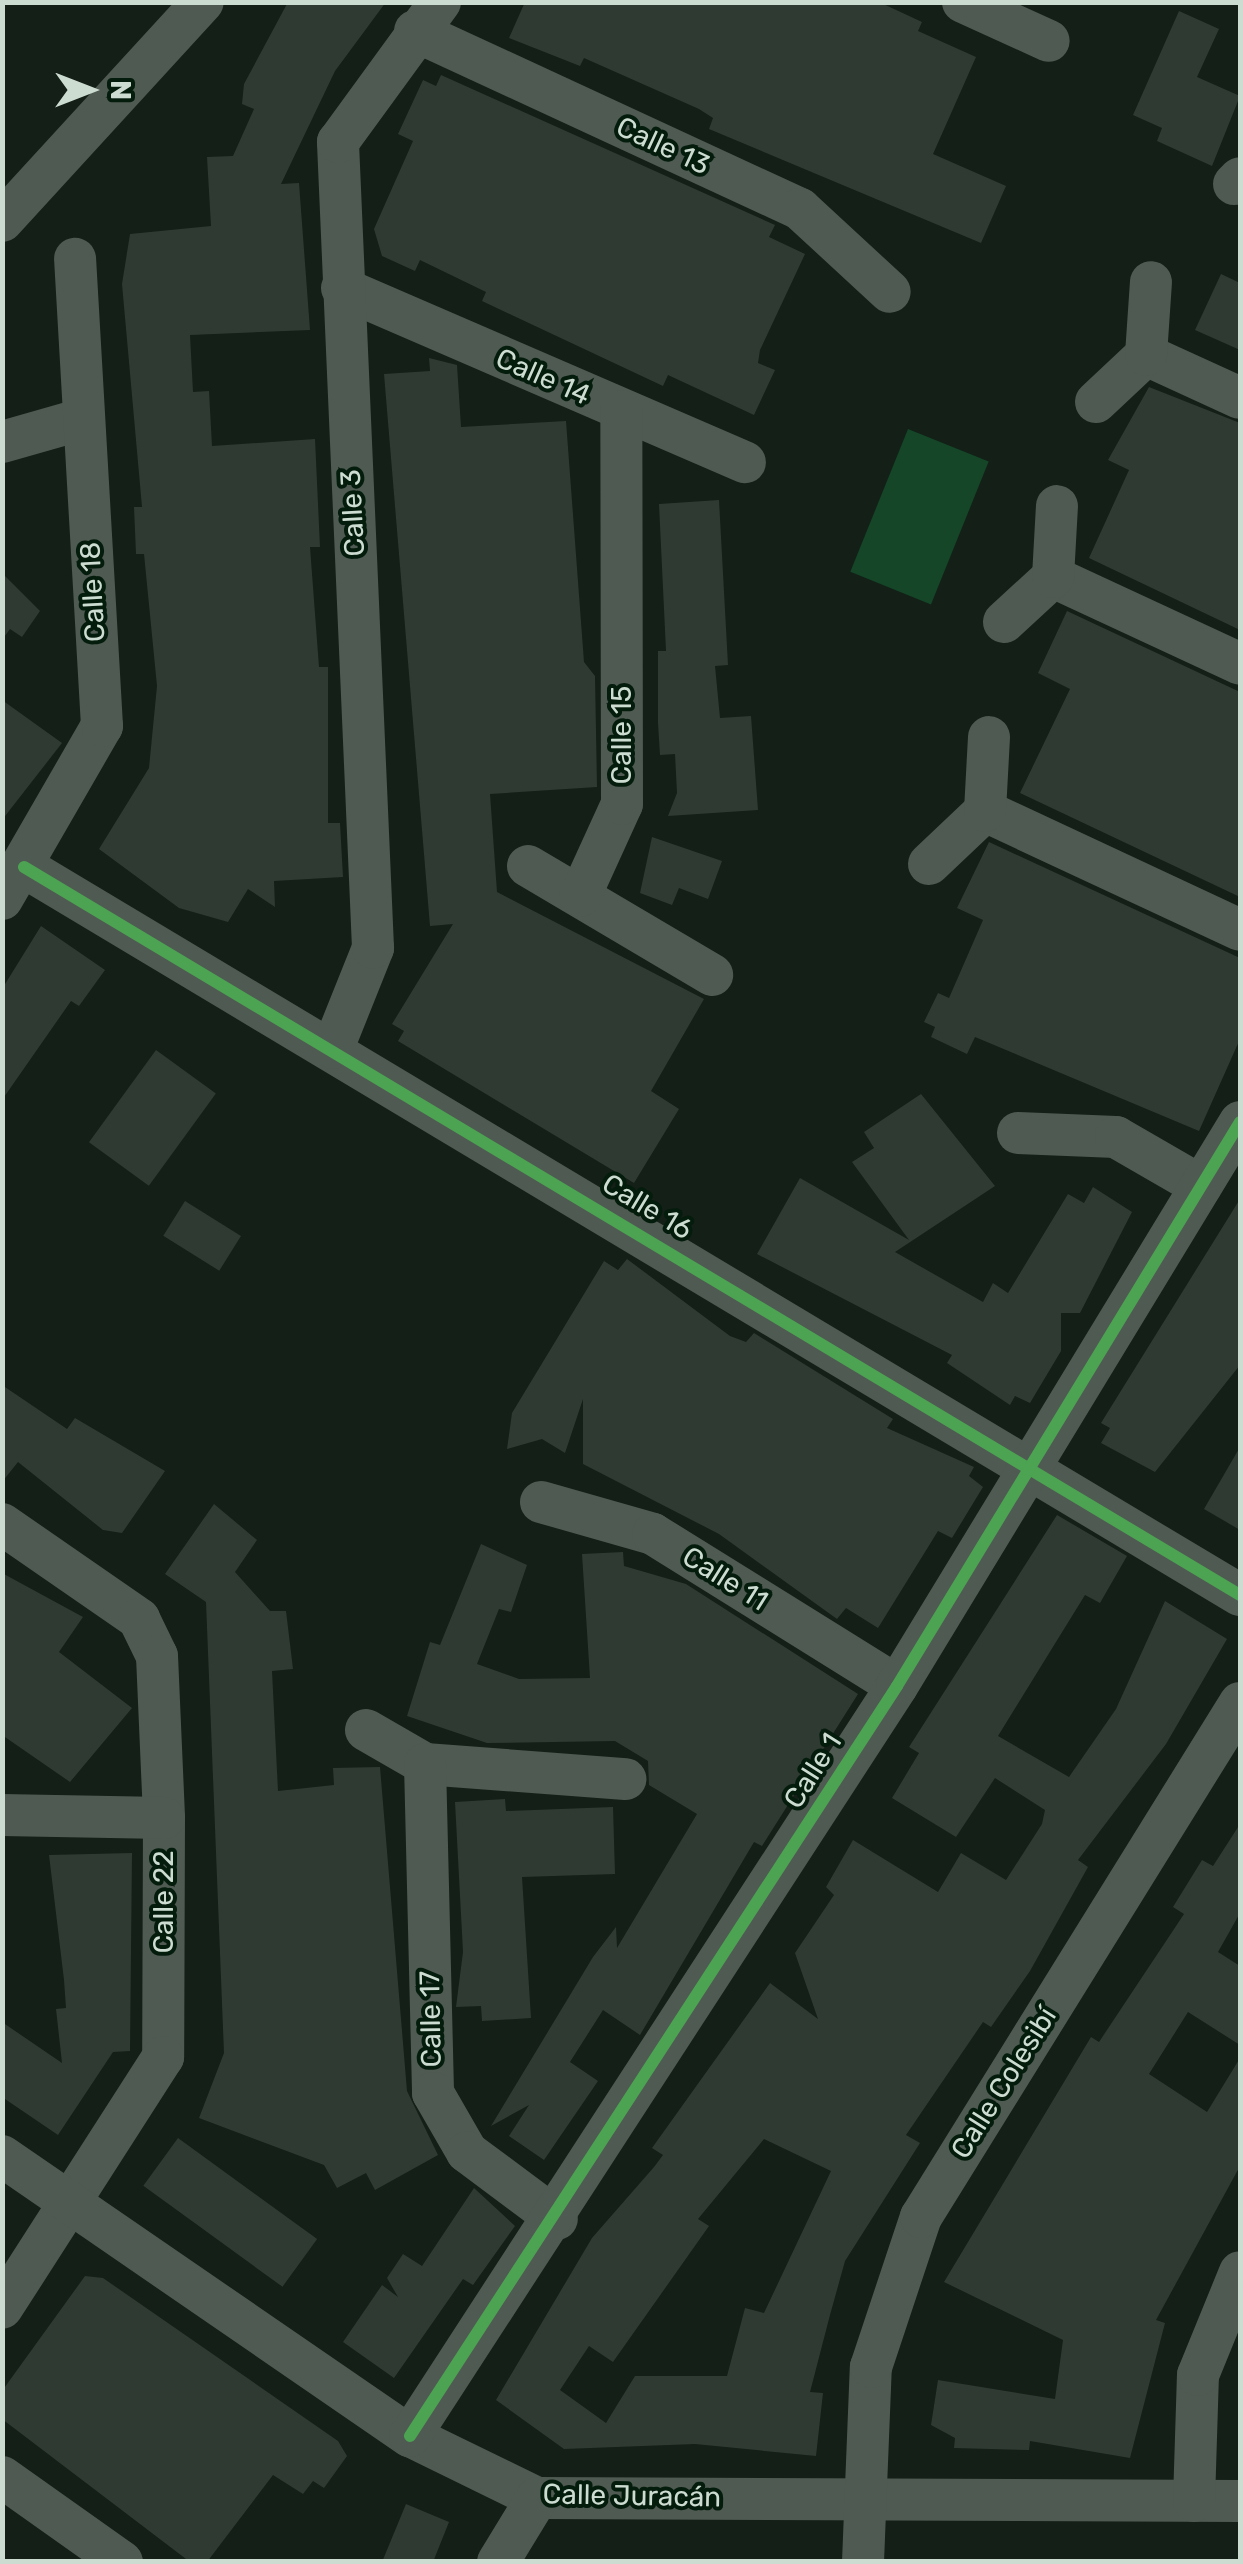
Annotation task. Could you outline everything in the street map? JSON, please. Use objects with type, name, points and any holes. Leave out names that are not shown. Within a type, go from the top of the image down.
[{"type":"street","points":[[2,220],[203,2]]},
{"type":"street","points":[[964,2],[1049,40]]},
{"type":"street","name":"Calle 3","points":[[333,1048],[373,948],[338,142],[428,17]]},
{"type":"street","name":"Calle 13","points":[[428,17],[800,209],[890,292]]},
{"type":"street","name":"Calle 18","points":[[13,883],[102,726],[75,259]]},
{"type":"street","points":[[1096,402],[1146,355],[1151,282]]},
{"type":"street","name":"Calle 14","points":[[342,288],[745,462]]},
{"type":"street","points":[[1146,355],[1240,398]]},
{"type":"street","name":"Calle 15","points":[[580,896],[622,804],[620,411]]},
{"type":"street","points":[[2,442],[83,419]]},
{"type":"street","points":[[1004,622],[1054,577],[1057,506]]},
{"type":"street","points":[[1054,577],[1240,664]]},
{"type":"street","points":[[929,864],[984,811],[988,737]]},
{"type":"street","points":[[984,811],[1240,930]]},
{"type":"street","points":[[528,866],[712,975]]},
{"type":"street","name":"Calle 16","points":[[13,883],[333,1048],[1031,1465],[1240,1595]]},
{"type":"street","name":"Calle 1","points":[[410,2436],[557,2220],[897,1686],[1240,1122]]},
{"type":"street","points":[[1018,1133],[1116,1138],[1201,1186]]},
{"type":"street","name":"Calle 11","points":[[541,1502],[653,1534],[897,1686]]},
{"type":"street","name":"Calle 22","points":[[2,1524],[139,1619],[157,1656],[164,1818],[163,2057],[74,2205],[2,2308]]},
{"type":"street","name":"Calle Colesibí","points":[[863,2562],[871,2367],[921,2217],[1240,1704]]},
{"type":"street","points":[[366,1730],[424,1764],[624,1778]]},
{"type":"street","name":"Calle 17","points":[[424,1764],[433,2093],[467,2152],[557,2220]]},
{"type":"street","points":[[2,1815],[164,1818]]},
{"type":"street","name":"Calle Juracán","points":[[2,2156],[410,2436],[537,2498],[1240,2501]]},
{"type":"street","points":[[1194,2502],[1198,2375],[1240,2272]]},
{"type":"street","points":[[2,2477],[122,2562]]},
{"type":"street","points":[[498,2562],[537,2498]]},
{"type":"green space","points":[[908,429],[989,462],[931,604],[850,572]]},
{"type":"building","points":[[288,2],[386,2],[335,71],[281,184],[299,183],[310,330],[190,335],[193,392],[209,391],[212,446],[315,439],[320,547],[310,547],[319,667],[328,667],[328,823],[340,823],[343,877],[274,881],[275,907],[248,889],[228,922],[179,908],[99,849],[149,768],[157,686],[144,554],[136,554],[134,507],[142,507],[122,284],[130,234],[211,226],[207,157],[233,156],[254,109],[242,104],[244,84]]},
{"type":"building","points":[[525,2],[879,2],[922,22],[918,31],[976,57],[933,154],[1006,186],[981,243],[709,129],[713,118],[699,109],[584,58],[580,66],[509,38]]},
{"type":"building","points":[[1179,11],[1219,29],[1197,77],[1240,96],[1212,166],[1157,141],[1162,128],[1133,115]]},
{"type":"building","points":[[441,75],[775,225],[769,237],[805,254],[760,350],[758,363],[775,370],[754,415],[668,375],[663,386],[482,301],[486,292],[420,260],[415,271],[382,256],[374,229],[413,141],[398,134],[423,80],[436,86]]},
{"type":"building","points":[[1221,274],[1240,283],[1240,350],[1195,330]]},
{"type":"building","points":[[429,358],[457,365],[461,427],[566,421],[584,662],[595,676],[597,787],[490,794],[497,892],[704,999],[651,1091],[679,1109],[634,1183],[398,1041],[404,1031],[392,1024],[453,924],[430,926],[384,374],[430,371]]},
{"type":"building","points":[[1149,387],[1240,423],[1240,630],[1089,558],[1129,470],[1108,460]]},
{"type":"building","points":[[719,500],[728,665],[715,666],[720,718],[751,716],[758,810],[668,816],[677,793],[675,754],[660,755],[658,723],[658,651],[666,651],[659,504]]},
{"type":"building","points":[[2,573],[40,611],[22,637],[10,629],[2,640]]},
{"type":"building","points":[[1067,611],[1240,692],[1240,897],[1020,793],[1070,689],[1038,673]]},
{"type":"building","points":[[2,700],[62,743],[2,820]]},
{"type":"building","points":[[652,837],[722,861],[708,899],[679,888],[672,905],[640,893]]},
{"type":"building","points":[[989,842],[1240,958],[1240,1039],[1199,1131],[975,1037],[967,1054],[931,1037],[935,1027],[924,1022],[938,993],[949,998],[983,920],[957,908]]},
{"type":"building","points":[[41,926],[105,970],[79,1006],[71,1001],[2,1100],[2,989]]},
{"type":"building","points":[[156,1050],[216,1093],[149,1186],[89,1142]]},
{"type":"building","points":[[921,1094],[995,1186],[895,1252],[983,1302],[993,1283],[1008,1293],[1068,1194],[1084,1203],[1093,1187],[1132,1212],[1080,1313],[1061,1313],[1061,1351],[1030,1403],[1015,1396],[1010,1405],[947,1363],[952,1355],[757,1254],[800,1178],[909,1240],[852,1162],[874,1148],[864,1132]]},
{"type":"building","points":[[1240,1199],[1240,1365],[1155,1472],[1101,1443],[1110,1428],[1101,1423]]},
{"type":"building","points":[[185,1201],[241,1236],[219,1271],[163,1236]]},
{"type":"building","points":[[627,1259],[730,1336],[746,1342],[754,1333],[893,1419],[887,1428],[974,1467],[969,1476],[983,1487],[952,1538],[938,1531],[878,1628],[846,1608],[837,1619],[719,1534],[583,1464],[583,1399],[565,1453],[542,1439],[507,1449],[512,1413],[604,1261],[618,1270]]},
{"type":"building","points":[[2,1385],[67,1429],[75,1418],[165,1471],[122,1533],[103,1530],[18,1462],[2,1482]]},
{"type":"building","points":[[1240,1447],[1240,1530],[1204,1509]]},
{"type":"building","points":[[214,1504],[257,1540],[235,1572],[270,1611],[286,1611],[293,1669],[272,1671],[278,1791],[334,1785],[333,1768],[380,1767],[407,2091],[438,2155],[375,2190],[366,2173],[337,2188],[324,2165],[199,2118],[224,2053],[206,1602],[165,1574]]},
{"type":"building","points":[[1057,1515],[1127,1556],[1100,1603],[1085,1595],[998,1736],[1069,1777],[1116,1709],[1165,1601],[1227,1639],[1166,1744],[1078,1860],[1088,1867],[1030,1971],[991,2027],[983,2022],[906,2135],[920,2143],[845,2261],[810,2392],[823,2393],[816,2456],[695,2444],[564,2449],[496,2400],[592,2238],[663,2155],[652,2148],[770,1983],[818,2019],[795,1953],[834,1895],[826,1887],[853,1840],[938,1892],[961,1853],[1006,1880],[1042,1824],[1045,1810],[995,1778],[956,1837],[892,1798],[919,1753],[909,1747]],"holes":[[[764,2139],[831,2171],[764,2313],[745,2308],[727,2376],[635,2376],[606,2423],[560,2390],[589,2346],[613,2362],[709,2226],[698,2219]]]},
{"type":"building","points":[[481,1544],[527,1565],[511,1612],[499,1609],[477,1664],[519,1679],[590,1678],[582,1554],[623,1552],[624,1566],[686,1584],[858,1694],[762,1846],[754,1842],[640,2035],[603,2010],[570,2062],[598,2081],[544,2160],[509,2136],[529,2105],[491,2126],[593,1957],[616,1927],[617,1948],[697,1814],[649,1785],[648,1761],[615,1741],[487,1743],[407,1716],[430,1642],[440,1645]]},
{"type":"building","points":[[2,1573],[83,1617],[59,1652],[132,1708],[70,1782],[2,1735]]},
{"type":"building","points":[[505,1799],[506,1811],[613,1807],[615,1874],[522,1877],[531,2018],[482,2021],[481,2006],[456,2007],[463,1952],[455,1802]]},
{"type":"building","points":[[1240,1824],[1240,1913],[1218,1952],[1240,1966],[1240,2045],[1188,2012],[1149,2074],[1207,2112],[1240,2058],[1240,2166],[1156,2320],[1165,2323],[1130,2458],[1030,2441],[1029,2450],[954,2448],[955,2438],[931,2425],[938,2380],[1055,2399],[1063,2340],[944,2282],[1091,2037],[1099,2042],[1184,1914],[1173,1907],[1202,1860],[1213,1866]]},
{"type":"building","points":[[132,1853],[130,2051],[113,2052],[58,2135],[2,2097],[2,2022],[62,2063],[56,2009],[66,2008],[49,1855]]},
{"type":"building","points":[[178,2138],[317,2239],[282,2287],[143,2186]]},
{"type":"building","points":[[474,2188],[515,2226],[473,2285],[463,2279],[394,2378],[343,2342],[382,2285],[398,2297],[387,2278],[403,2254],[422,2266]]},
{"type":"building","points":[[85,2276],[103,2278],[338,2441],[347,2456],[324,2488],[313,2481],[303,2494],[273,2475],[207,2562],[190,2562],[2,2419],[2,2391]]},
{"type":"building","points":[[406,2504],[449,2522],[433,2562],[382,2562]]},
{"type":"cycle path","points":[[24,867],[1240,1595]]},
{"type":"cycle path","points":[[410,2436],[897,1686],[1240,1122]]}]
